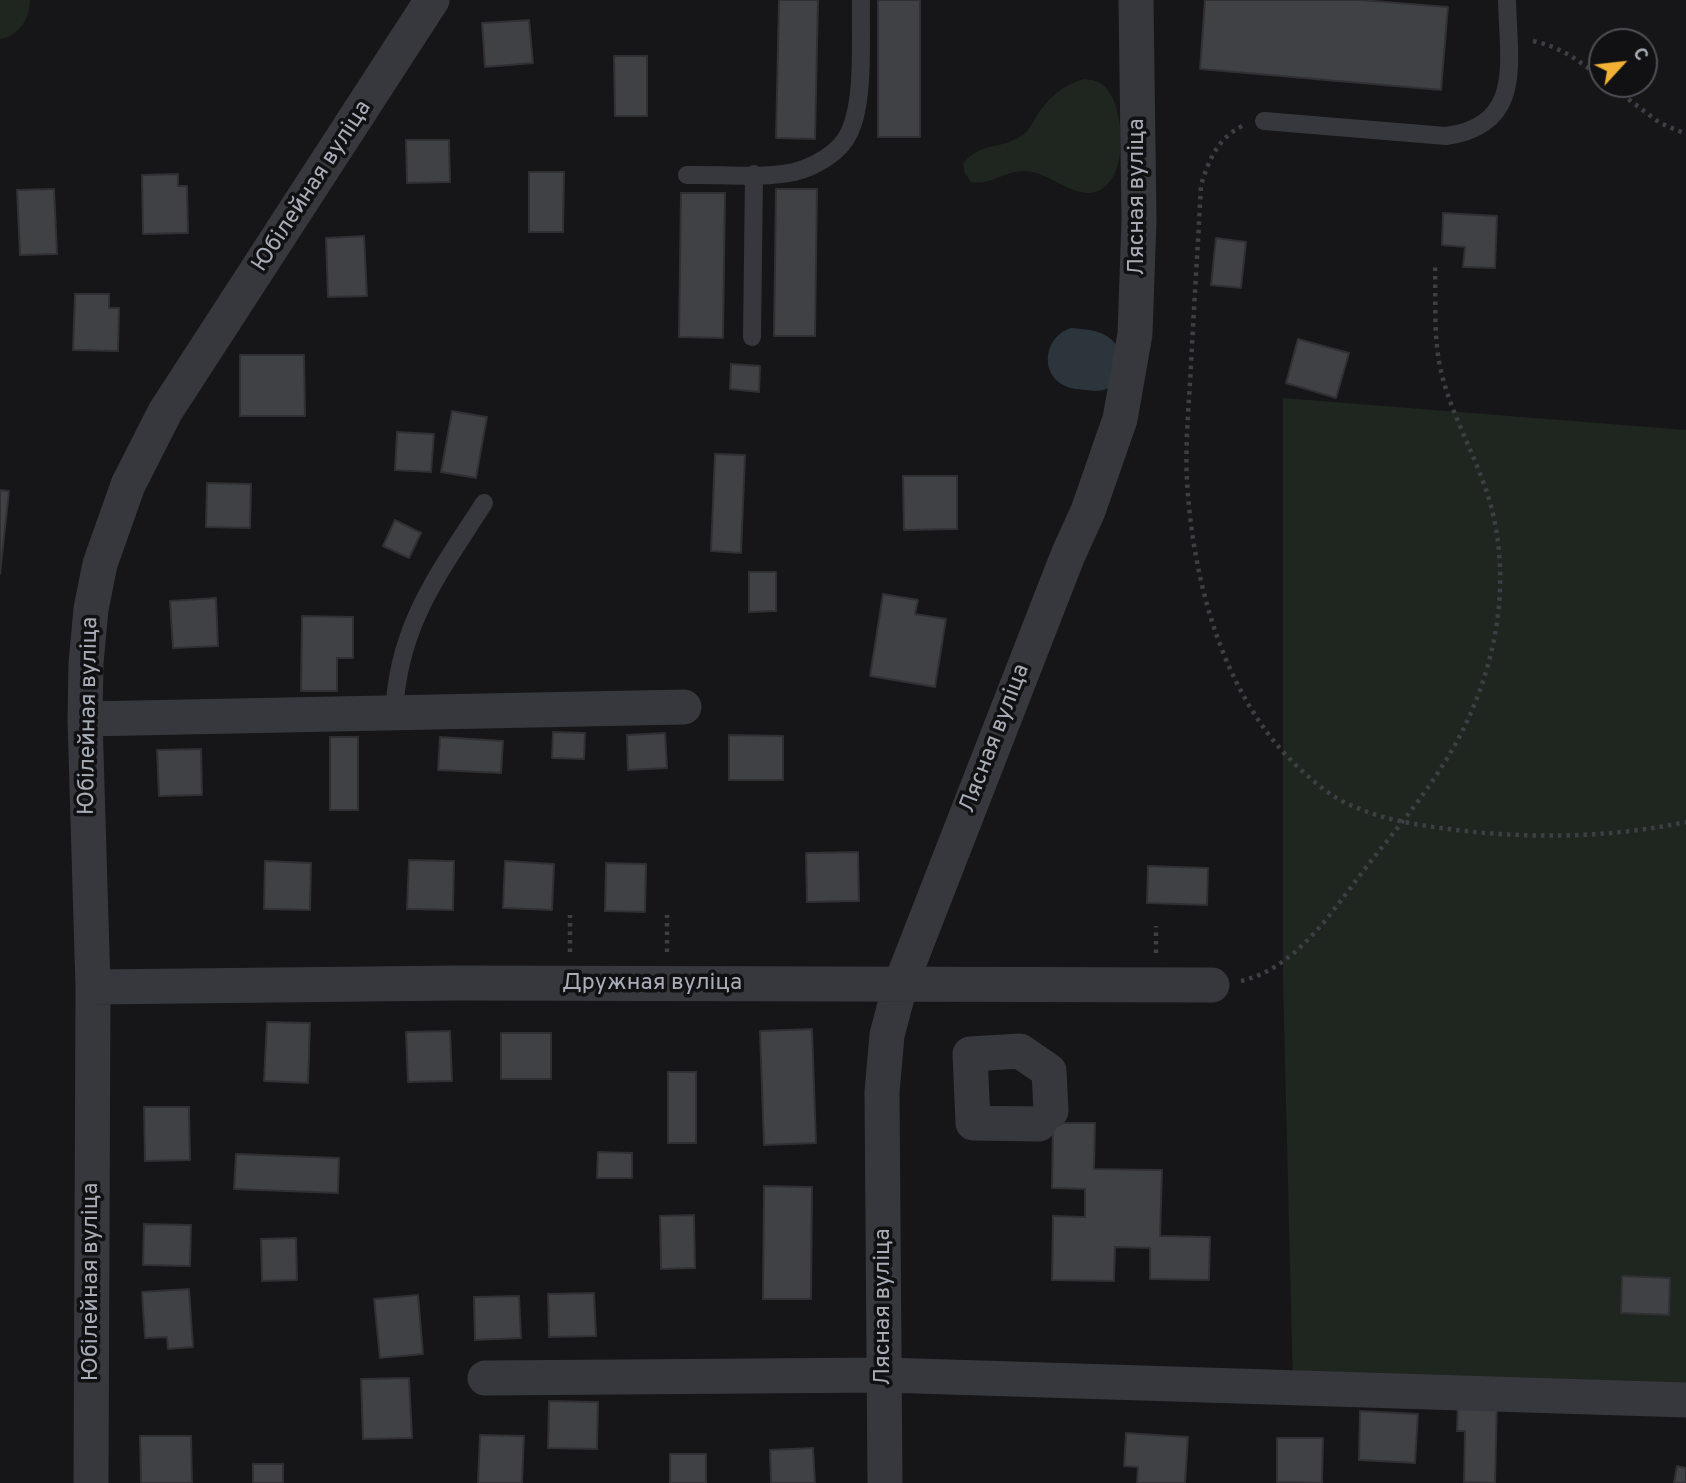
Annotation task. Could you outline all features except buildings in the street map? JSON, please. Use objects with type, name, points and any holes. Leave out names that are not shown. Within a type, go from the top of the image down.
[{"type":"street","name":"Юбілейная вуліца","points":[[91,1483],[93,987],[85,719],[90,609],[100,564],[128,485],[165,412],[432,0]]},
{"type":"street","name":"Лясная вуліца","points":[[885,1483],[883,1062],[887,1035],[900,986],[1063,567],[1088,511],[1120,419],[1131,362],[1138,285],[1136,0]]},
{"type":"street","points":[[85,719],[684,707]]},
{"type":"street","name":"Дружная вуліца","points":[[93,987],[459,983],[1212,985]]},
{"type":"street","points":[[485,1378],[885,1376],[1686,1399]]},
{"type":"lane","points":[[687,175],[794,172],[816,163],[836,150],[849,134],[856,110],[861,0]]},
{"type":"lane","points":[[1264,121],[1446,136],[1466,133],[1485,124],[1498,110],[1506,92],[1507,0]]},
{"type":"lane","points":[[752,337],[754,174]]},
{"type":"lane","points":[[394,714],[395,682],[402,651],[414,620],[428,590],[484,503]]},
{"type":"path","points":[[1508,40],[1553,45],[1588,68]]},
{"type":"path","points":[[1627,98],[1660,123],[1686,134]]},
{"type":"path","points":[[1264,121],[1248,122],[1219,144],[1208,162],[1201,185],[1186,440],[1191,522],[1199,569],[1232,676],[1265,732],[1313,781],[1341,801],[1402,822],[1477,832],[1570,835],[1651,829],[1686,822]]},
{"type":"path","points":[[1212,985],[1250,979],[1267,972],[1287,959],[1318,928],[1443,766],[1479,695],[1498,618],[1501,581],[1492,512],[1483,480],[1449,397],[1441,370],[1437,342],[1435,265]]},
{"type":"shaded area","points":[[0,0],[30,0],[28,14],[22,26],[13,34],[0,39]]},
{"type":"shaded area","points":[[1084,79],[1097,81],[1105,86],[1118,112],[1121,143],[1119,159],[1108,184],[1098,191],[1082,192],[1040,174],[1023,171],[979,183],[971,182],[963,164],[969,157],[983,149],[1021,136],[1052,97],[1063,88]]},
{"type":"shaded area","points":[[1071,328],[1103,334],[1118,347],[1112,386],[1099,391],[1077,389],[1055,379],[1050,371],[1048,354],[1056,338]]},
{"type":"shaded area","points":[[1283,398],[1686,430],[1686,1400],[1293,1389],[1283,979]]}]
